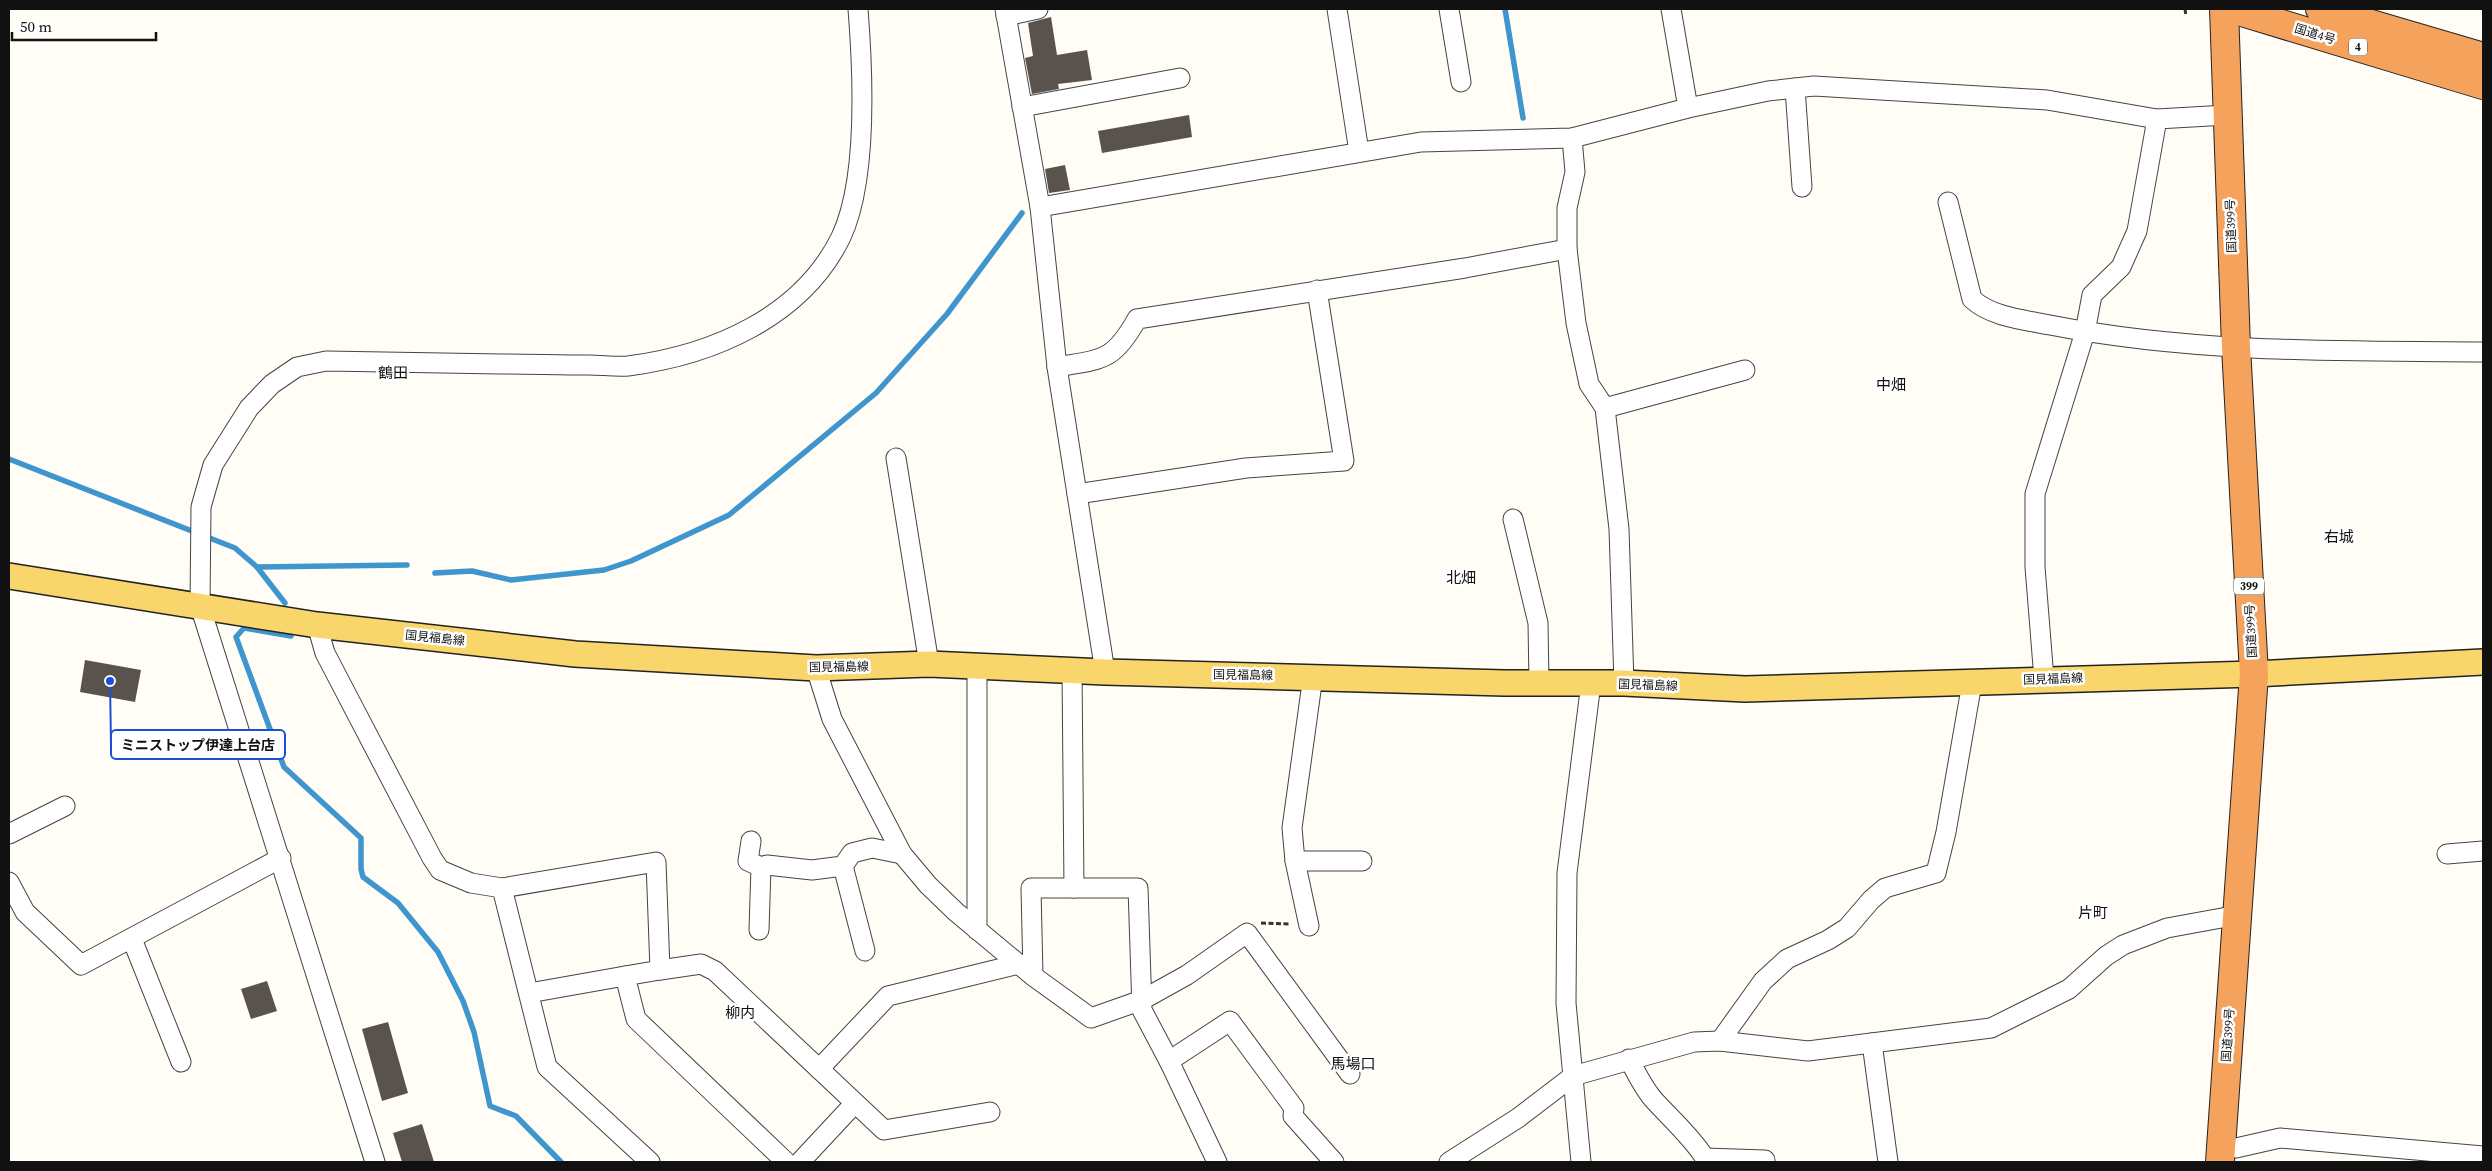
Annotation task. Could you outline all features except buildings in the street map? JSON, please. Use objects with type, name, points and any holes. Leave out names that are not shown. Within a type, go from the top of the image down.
[{"type":"highway","name":"国道399号","points":[[2224,9],[2236,347],[2254,674],[2226,1070],[2231,1158]]},
{"type":"highway","name":"国道4号","points":[[2232,9],[2483,85]]},
{"type":"highway","name":"国道4号","points":[[2320,9],[2483,57]]},
{"type":"main road","name":"国見福島線","points":[[9,576],[317,625],[575,654],[816,668],[930,664],[1105,672],[1539,683],[1624,683],[1745,689],[2254,674],[2483,662]]},
{"type":"street","points":[[376,1162],[200,606],[201,507],[213,465],[249,408],[272,384],[296,367],[326,361],[627,366],[678,355],[724,341],[754,327],[783,308],[806,289],[841,237],[850,209],[859,164],[861,119],[858,9]]},
{"type":"street","points":[[1038,9],[1005,12],[1040,207],[1057,367],[1105,672]]},
{"type":"street","points":[[1337,9],[1359,152]]},
{"type":"street","points":[[1449,9],[1461,82]]},
{"type":"street","points":[[1671,9],[1688,108]]},
{"type":"street","points":[[1022,107],[1180,78]]},
{"type":"street","points":[[1040,207],[1421,142],[1572,138],[1688,108],[1768,90],[1814,86],[2047,100],[2157,119],[2227,115]]},
{"type":"street","points":[[1796,88],[1802,187]]},
{"type":"street","points":[[2044,679],[2035,567],[2035,494],[2085,332],[2092,295],[2121,267],[2137,232],[2157,119]]},
{"type":"street","points":[[1572,138],[1575,172],[1567,208],[1567,249],[1576,323],[1589,384],[1605,408],[1619,529],[1624,683]]},
{"type":"street","points":[[1948,202],[1972,299],[1979,306],[2014,318],[2085,332],[2236,347],[2483,352]]},
{"type":"street","points":[[1057,367],[1105,358],[1124,340],[1137,319],[1465,268],[1567,249]]},
{"type":"street","points":[[1077,494],[1246,468],[1344,460],[1317,290]]},
{"type":"street","points":[[1605,408],[1746,370]]},
{"type":"street","points":[[896,458],[930,664]]},
{"type":"street","points":[[1513,518],[1538,623],[1539,683]]},
{"type":"street","points":[[317,625],[325,653],[440,870],[471,883],[502,888],[656,862],[660,970]]},
{"type":"street","points":[[976,667],[977,930]]},
{"type":"street","points":[[816,668],[832,719],[902,854],[928,885],[977,930],[1026,970],[1091,1018],[1142,1000],[1187,976],[1247,933],[1350,1074]]},
{"type":"street","points":[[1072,669],[1074,888]]},
{"type":"street","points":[[1309,926],[1295,861],[1292,828],[1313,676]]},
{"type":"street","points":[[1581,1162],[1566,1003],[1567,873],[1591,683]]},
{"type":"street","points":[[1720,1041],[1763,981],[1787,959],[1828,940],[1847,928],[1871,900],[1886,888],[1936,873],[1946,832],[1972,683]]},
{"type":"street","points":[[9,834],[65,806]]},
{"type":"street","points":[[750,841],[748,861],[761,867],[768,865],[812,870],[843,866],[852,853],[872,848],[902,854]]},
{"type":"street","points":[[2447,854],[2483,851]]},
{"type":"street","points":[[9,882],[25,912],[81,965],[280,858]]},
{"type":"street","points":[[1295,861],[1362,861]]},
{"type":"street","points":[[843,866],[865,951]]},
{"type":"street","points":[[759,930],[761,867]]},
{"type":"street","points":[[502,888],[547,1067],[650,1162]]},
{"type":"street","points":[[1026,970],[1031,888],[1138,888],[1142,1010],[1218,1162]]},
{"type":"street","points":[[1449,1162],[1518,1118],[1573,1076],[1694,1042],[1720,1041],[1808,1052],[1991,1028],[2069,989],[2106,956],[2123,945],[2167,928],[2238,915]]},
{"type":"street","points":[[132,939],[181,1062]]},
{"type":"street","points":[[529,993],[701,964],[716,971],[884,1130],[990,1112]]},
{"type":"street","points":[[819,1068],[888,996],[1026,970]]},
{"type":"street","points":[[625,976],[636,1019],[786,1162]]},
{"type":"street","points":[[1169,1061],[1230,1021],[1294,1108],[1293,1116],[1334,1162]]},
{"type":"street","points":[[1872,1043],[1888,1162]]},
{"type":"street","points":[[1629,1059],[1640,1080],[1653,1098],[1693,1139],[1705,1158],[1765,1160],[1765,1162]]},
{"type":"street","points":[[800,1162],[855,1103]]},
{"type":"street","points":[[2231,1158],[2280,1138],[2483,1156]]},
{"type":"path","points":[[2185,9],[2186,16]]},
{"type":"path","points":[[1247,933],[1260,922],[1309,926]]},
{"type":"waterway","points":[[1505,9],[1523,118]]},
{"type":"waterway","points":[[435,573],[472,571],[511,580],[604,570],[631,561],[729,515],[876,393],[947,314],[1022,213]]},
{"type":"waterway","points":[[9,459],[235,548],[257,567],[285,603]]},
{"type":"waterway","points":[[257,567],[407,565]]},
{"type":"waterway","points":[[291,636],[244,628],[236,637],[284,767],[361,838],[361,869],[363,877],[398,903],[438,952],[463,1001],[474,1032],[490,1106],[516,1116],[561,1162]]},
{"type":"place","name":"ミニストップ伊達上台店","points":[[110,681]]},
{"type":"district","name":"鶴田","points":[[393,373]]},
{"type":"district","name":"中畑","points":[[1891,385]]},
{"type":"district","name":"右城","points":[[2339,537]]},
{"type":"district","name":"北畑","points":[[1461,578]]},
{"type":"district","name":"片町","points":[[2093,913]]},
{"type":"district","name":"柳内","points":[[740,1013]]},
{"type":"district","name":"馬場口","points":[[1353,1064]]}]
